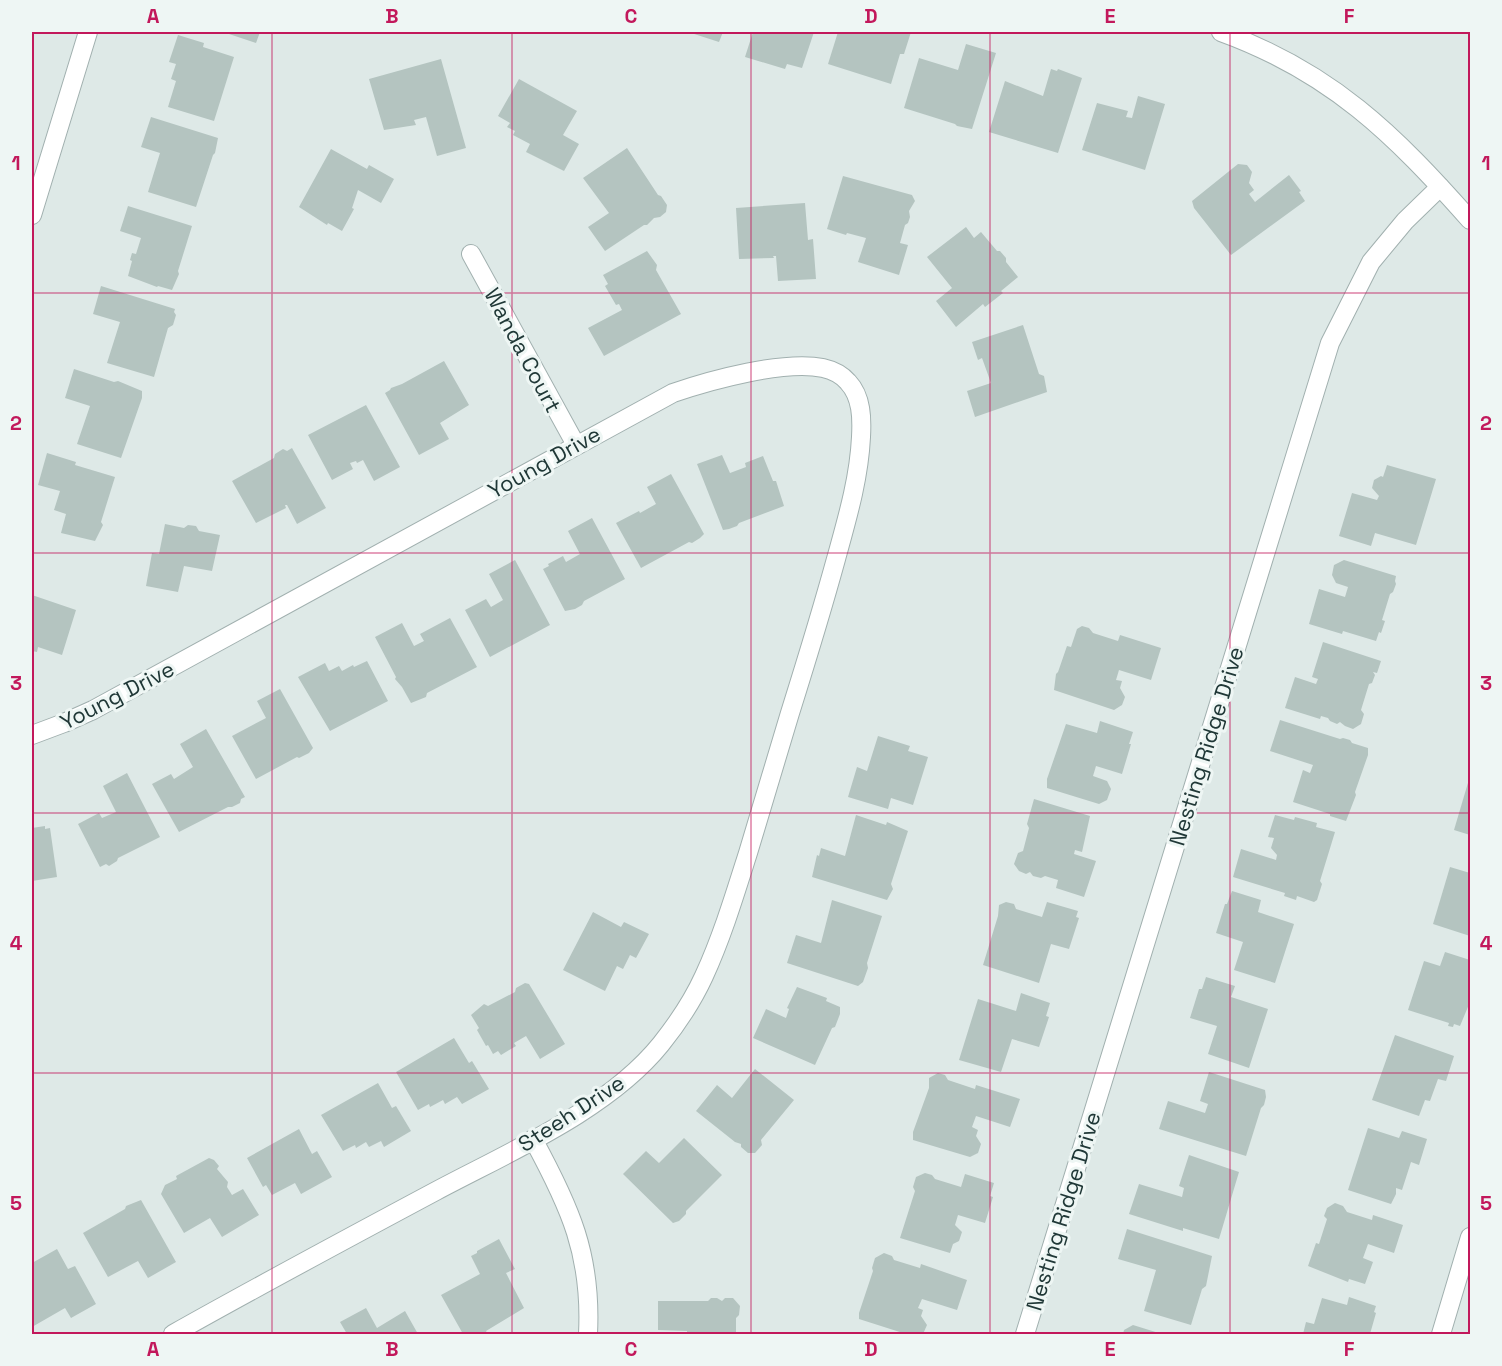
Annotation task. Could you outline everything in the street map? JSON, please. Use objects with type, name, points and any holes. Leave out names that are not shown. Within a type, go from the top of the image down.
[{"type":"street","points":[[32,215],[88,32]]},
{"type":"street","points":[[1221,32],[1291,62],[1327,84],[1388,132],[1470,220]]},
{"type":"street","name":"Nesting Ridge Drive","points":[[1025,1335],[1330,343],[1371,262],[1405,221],[1440,187]]},
{"type":"street","name":"Wanda Court","points":[[471,254],[576,445]]},
{"type":"street","name":"Young Drive","points":[[32,735],[93,710],[673,393],[741,374],[787,368],[824,368],[836,372],[849,383],[858,397],[861,439],[851,500],[818,625]]},
{"type":"street","name":"Steeh Drive","points":[[173,1335],[278,1275],[589,1107],[640,1067],[661,1044],[703,978],[735,894],[818,625]]},
{"type":"street","points":[[533,1139],[563,1196],[576,1232],[587,1281],[590,1312],[588,1335]]},
{"type":"street","points":[[1441,1335],[1470,1237]]},
{"type":"building","points":[[223,32],[260,32],[256,43]]},
{"type":"building","points":[[688,32],[723,32],[719,42]]},
{"type":"building","points":[[753,32],[814,32],[802,68],[787,64],[785,69],[745,57]]},
{"type":"building","points":[[838,32],[911,32],[904,54],[900,54],[891,84],[828,64]]},
{"type":"building","points":[[178,35],[204,43],[203,47],[234,57],[214,121],[168,107],[176,81],[171,79],[176,64],[169,62]]},
{"type":"building","points":[[966,44],[996,53],[972,129],[904,108],[919,58],[958,70]]},
{"type":"building","points":[[441,59],[466,148],[437,156],[426,117],[414,120],[416,125],[384,130],[369,79]]},
{"type":"building","points":[[1051,69],[1057,71],[1058,69],[1082,78],[1058,153],[989,132],[1005,81],[1043,96]]},
{"type":"building","points":[[519,79],[577,111],[563,135],[579,144],[564,171],[526,152],[530,144],[513,135],[515,131],[507,127],[510,123],[498,116]]},
{"type":"building","points":[[1138,96],[1165,104],[1145,170],[1082,150],[1097,103],[1128,111],[1126,117],[1132,118]]},
{"type":"building","points":[[151,117],[218,138],[196,207],[148,192],[160,153],[141,147]]},
{"type":"building","points":[[627,148],[667,205],[666,212],[605,251],[588,227],[609,213],[583,178]]},
{"type":"building","points":[[331,149],[367,169],[369,165],[394,179],[381,203],[358,190],[352,208],[354,209],[342,231],[328,223],[327,225],[299,207]]},
{"type":"building","points":[[1238,164],[1247,165],[1252,172],[1249,183],[1254,190],[1249,194],[1255,202],[1289,175],[1301,191],[1299,192],[1305,201],[1231,255],[1194,208],[1192,201]]},
{"type":"building","points":[[843,176],[912,195],[915,201],[909,211],[910,217],[900,243],[908,245],[899,275],[858,262],[866,238],[827,229]]},
{"type":"building","points":[[805,203],[808,240],[813,239],[816,279],[778,281],[776,256],[773,256],[774,258],[739,259],[736,208]]},
{"type":"building","points":[[128,206],[192,226],[179,274],[172,290],[128,276],[132,253],[136,254],[141,238],[120,231]]},
{"type":"building","points":[[966,227],[974,238],[981,232],[1006,258],[1006,262],[1018,277],[1001,291],[1003,293],[985,307],[983,304],[956,327],[936,301],[952,288],[927,257]]},
{"type":"building","points":[[647,251],[657,265],[656,270],[681,314],[604,356],[588,328],[622,310],[619,304],[616,305],[605,286],[608,284],[603,275]]},
{"type":"building","points":[[101,286],[175,309],[173,325],[168,328],[154,377],[107,363],[120,322],[93,314]]},
{"type":"building","points":[[1023,325],[1039,374],[1044,376],[1047,392],[975,417],[967,391],[991,383],[982,358],[978,360],[972,342]]},
{"type":"building","points":[[444,361],[469,405],[440,423],[449,439],[419,455],[385,393]]},
{"type":"building","points":[[74,369],[114,382],[118,381],[142,391],[142,398],[121,458],[77,444],[90,406],[65,398]]},
{"type":"building","points":[[366,405],[400,467],[374,481],[363,460],[357,463],[356,461],[350,463],[353,469],[332,480],[308,435]]},
{"type":"building","points":[[292,448],[326,508],[297,524],[285,505],[286,508],[256,523],[232,481],[274,458],[275,454],[283,449],[287,451]]},
{"type":"building","points":[[47,453],[76,462],[75,465],[115,477],[101,522],[103,525],[95,541],[61,533],[66,514],[54,510],[60,491],[38,485]]},
{"type":"building","points":[[722,455],[730,473],[746,467],[745,463],[763,456],[773,481],[776,481],[784,506],[723,530],[697,464]]},
{"type":"building","points":[[1387,465],[1436,479],[1416,545],[1375,533],[1371,546],[1339,536],[1352,493],[1377,500],[1379,496],[1372,488],[1374,480],[1383,477]]},
{"type":"building","points":[[671,474],[704,534],[692,543],[689,542],[641,568],[616,523],[656,504],[647,487]]},
{"type":"building","points":[[592,518],[625,579],[584,601],[575,609],[565,611],[543,569],[563,556],[566,562],[580,554],[568,531]]},
{"type":"building","points":[[165,524],[184,528],[188,525],[196,526],[199,531],[220,535],[212,571],[184,566],[178,592],[146,586],[152,553],[159,554]]},
{"type":"building","points":[[515,560],[550,625],[490,657],[465,610],[486,599],[491,607],[503,600],[489,574]]},
{"type":"building","points":[[1344,560],[1396,576],[1396,584],[1390,594],[1382,620],[1385,621],[1376,641],[1309,624],[1319,589],[1345,597],[1348,587],[1336,583],[1332,575],[1334,565]]},
{"type":"building","points":[[32,595],[76,610],[62,655],[38,647],[37,652],[32,651]]},
{"type":"building","points":[[450,618],[477,667],[427,693],[426,697],[411,703],[395,679],[375,637],[402,623],[414,646],[424,641],[420,634]]},
{"type":"building","points":[[1082,626],[1089,628],[1093,633],[1118,641],[1120,635],[1161,648],[1151,680],[1119,670],[1116,680],[1122,681],[1120,688],[1125,697],[1122,705],[1114,710],[1054,690],[1056,674],[1067,646],[1071,647],[1077,629]]},
{"type":"building","points":[[1323,642],[1381,661],[1377,673],[1373,672],[1375,675],[1372,683],[1369,684],[1361,710],[1364,714],[1361,724],[1353,729],[1340,722],[1337,724],[1330,721],[1328,718],[1321,716],[1320,719],[1285,708],[1295,677],[1316,684],[1318,679],[1312,677]]},
{"type":"building","points":[[367,661],[388,701],[330,731],[298,677],[325,663],[329,671],[339,666],[342,671]]},
{"type":"building","points":[[280,689],[313,748],[309,753],[256,779],[232,736],[266,718],[257,701]]},
{"type":"building","points":[[1280,720],[1350,740],[1352,743],[1368,748],[1356,795],[1346,821],[1293,802],[1303,770],[1310,773],[1313,765],[1270,751]]},
{"type":"building","points":[[1100,721],[1133,732],[1122,774],[1096,766],[1093,776],[1107,781],[1111,789],[1107,800],[1099,804],[1047,788],[1047,779],[1066,724],[1097,733]]},
{"type":"building","points":[[206,729],[245,797],[240,803],[179,832],[152,784],[171,774],[174,779],[193,767],[180,744]]},
{"type":"building","points":[[878,736],[910,746],[908,751],[928,757],[913,805],[891,798],[888,809],[848,797],[857,767],[867,771]]},
{"type":"building","points":[[127,773],[160,837],[118,858],[109,866],[106,864],[100,867],[78,824],[99,813],[102,818],[116,812],[103,786]]},
{"type":"building","points":[[1470,776],[1470,835],[1454,830]]},
{"type":"building","points":[[1034,799],[1090,816],[1082,852],[1075,850],[1074,854],[1096,861],[1084,897],[1056,888],[1058,880],[1045,876],[1041,878],[1033,876],[1030,872],[1026,874],[1019,871],[1014,864],[1018,853],[1023,851]]},
{"type":"building","points":[[856,815],[886,825],[887,822],[908,831],[891,884],[893,889],[887,900],[812,877],[821,848],[845,856]]},
{"type":"building","points":[[1275,815],[1317,823],[1316,827],[1335,832],[1320,881],[1322,884],[1317,900],[1314,902],[1297,896],[1296,900],[1284,896],[1285,893],[1233,877],[1241,849],[1276,860],[1277,855],[1271,848],[1274,838],[1268,837]]},
{"type":"building","points":[[45,826],[45,829],[50,828],[57,877],[32,881],[32,828]]},
{"type":"building","points":[[1450,867],[1470,873],[1470,936],[1433,924]]},
{"type":"building","points":[[1232,891],[1261,900],[1258,912],[1294,924],[1275,983],[1234,970],[1243,942],[1216,933],[1225,904]]},
{"type":"building","points":[[832,900],[882,916],[867,963],[868,968],[863,982],[858,986],[787,963],[796,935],[821,943]]},
{"type":"building","points":[[1006,902],[1014,904],[1016,909],[1042,917],[1047,902],[1078,911],[1076,917],[1079,918],[1069,949],[1051,944],[1039,983],[983,965],[998,916],[999,905]]},
{"type":"building","points":[[593,912],[621,927],[624,922],[649,934],[636,958],[630,955],[623,969],[617,966],[605,991],[563,970]]},
{"type":"building","points":[[1445,952],[1470,960],[1468,999],[1470,1002],[1460,1026],[1454,1024],[1453,1027],[1448,1026],[1449,1023],[1408,1010],[1424,961],[1440,966]]},
{"type":"building","points":[[1206,977],[1235,986],[1231,997],[1268,1009],[1249,1068],[1208,1054],[1217,1026],[1190,1018],[1199,989],[1202,989]]},
{"type":"building","points":[[525,983],[529,984],[565,1044],[540,1059],[526,1036],[514,1043],[516,1046],[501,1055],[498,1051],[493,1054],[488,1045],[486,1046],[471,1015],[484,1004],[488,1006],[515,992],[516,988]]},
{"type":"building","points":[[797,987],[827,998],[826,1001],[840,1007],[835,1027],[832,1028],[815,1065],[753,1038],[766,1009],[786,1018],[789,1009],[787,1008]]},
{"type":"building","points":[[1021,993],[1050,1003],[1046,1016],[1049,1017],[1039,1047],[1012,1039],[1001,1072],[959,1060],[978,999],[1016,1011]]},
{"type":"building","points":[[1395,1035],[1454,1056],[1446,1081],[1438,1079],[1430,1101],[1425,1100],[1419,1116],[1372,1100]]},
{"type":"building","points":[[454,1038],[469,1063],[472,1061],[489,1089],[462,1104],[457,1097],[445,1104],[443,1100],[418,1110],[396,1072]]},
{"type":"building","points":[[755,1069],[794,1100],[761,1140],[762,1145],[755,1153],[748,1153],[741,1147],[741,1144],[735,1142],[696,1111],[717,1085],[732,1098]]},
{"type":"building","points":[[1209,1072],[1265,1090],[1264,1105],[1261,1108],[1246,1156],[1159,1129],[1168,1101],[1205,1113],[1208,1104],[1200,1101]]},
{"type":"building","points":[[938,1073],[945,1075],[948,1080],[975,1089],[976,1085],[1020,1099],[1010,1127],[976,1116],[972,1127],[978,1130],[976,1136],[981,1144],[978,1153],[970,1157],[913,1140],[913,1132],[929,1088],[929,1078]]},
{"type":"building","points":[[378,1083],[392,1108],[396,1106],[411,1131],[384,1147],[381,1141],[369,1147],[366,1142],[356,1148],[355,1145],[343,1151],[321,1115]]},
{"type":"building","points":[[1368,1128],[1399,1138],[1402,1131],[1427,1139],[1419,1165],[1411,1162],[1402,1190],[1396,1188],[1391,1204],[1348,1190]]},
{"type":"building","points":[[299,1129],[312,1154],[317,1151],[332,1177],[301,1194],[295,1183],[272,1195],[266,1185],[263,1187],[247,1158]]},
{"type":"building","points":[[684,1138],[722,1175],[679,1221],[673,1223],[623,1174],[646,1151],[659,1163]]},
{"type":"building","points":[[1189,1155],[1239,1172],[1219,1239],[1183,1228],[1183,1231],[1129,1214],[1139,1184],[1182,1197],[1184,1188],[1179,1186]]},
{"type":"building","points":[[209,1158],[219,1166],[217,1169],[228,1182],[227,1187],[232,1195],[243,1189],[259,1215],[222,1237],[210,1218],[184,1233],[161,1194],[165,1185],[177,1179],[176,1176]]},
{"type":"building","points":[[925,1173],[932,1175],[935,1179],[961,1187],[965,1174],[994,1183],[990,1196],[993,1197],[985,1223],[958,1215],[955,1225],[962,1232],[959,1241],[953,1244],[950,1253],[900,1238],[915,1191],[913,1187],[916,1177]]},
{"type":"building","points":[[141,1200],[176,1262],[148,1278],[138,1261],[108,1277],[83,1233],[125,1209],[126,1206]]},
{"type":"building","points":[[1335,1203],[1343,1206],[1347,1212],[1372,1220],[1373,1215],[1403,1225],[1394,1253],[1368,1244],[1363,1258],[1373,1262],[1365,1284],[1349,1279],[1348,1282],[1308,1266],[1316,1243],[1319,1244],[1327,1219],[1324,1216],[1327,1208]]},
{"type":"building","points":[[1127,1229],[1212,1256],[1206,1286],[1202,1289],[1191,1325],[1144,1311],[1156,1270],[1118,1259]]},
{"type":"building","points":[[499,1239],[515,1269],[506,1273],[524,1308],[486,1331],[487,1333],[463,1334],[441,1295],[480,1274],[471,1256]]},
{"type":"building","points":[[57,1249],[68,1269],[75,1266],[96,1304],[71,1318],[65,1308],[32,1327],[32,1263]]},
{"type":"building","points":[[884,1253],[892,1256],[894,1260],[920,1268],[921,1264],[967,1280],[957,1310],[922,1299],[918,1308],[923,1310],[921,1316],[927,1325],[923,1334],[906,1334],[859,1319],[875,1258]]},
{"type":"building","points":[[1349,1297],[1376,1306],[1370,1334],[1303,1334],[1306,1322],[1314,1324],[1322,1298],[1347,1305]]},
{"type":"building","points":[[711,1298],[722,1301],[725,1298],[733,1298],[740,1306],[739,1315],[736,1318],[736,1334],[687,1334],[687,1331],[658,1330],[658,1301],[708,1301]]},
{"type":"building","points":[[366,1308],[377,1328],[405,1311],[418,1334],[347,1334],[340,1322]]},
{"type":"building","points":[[1133,1325],[1162,1334],[1123,1334],[1124,1330]]}]
